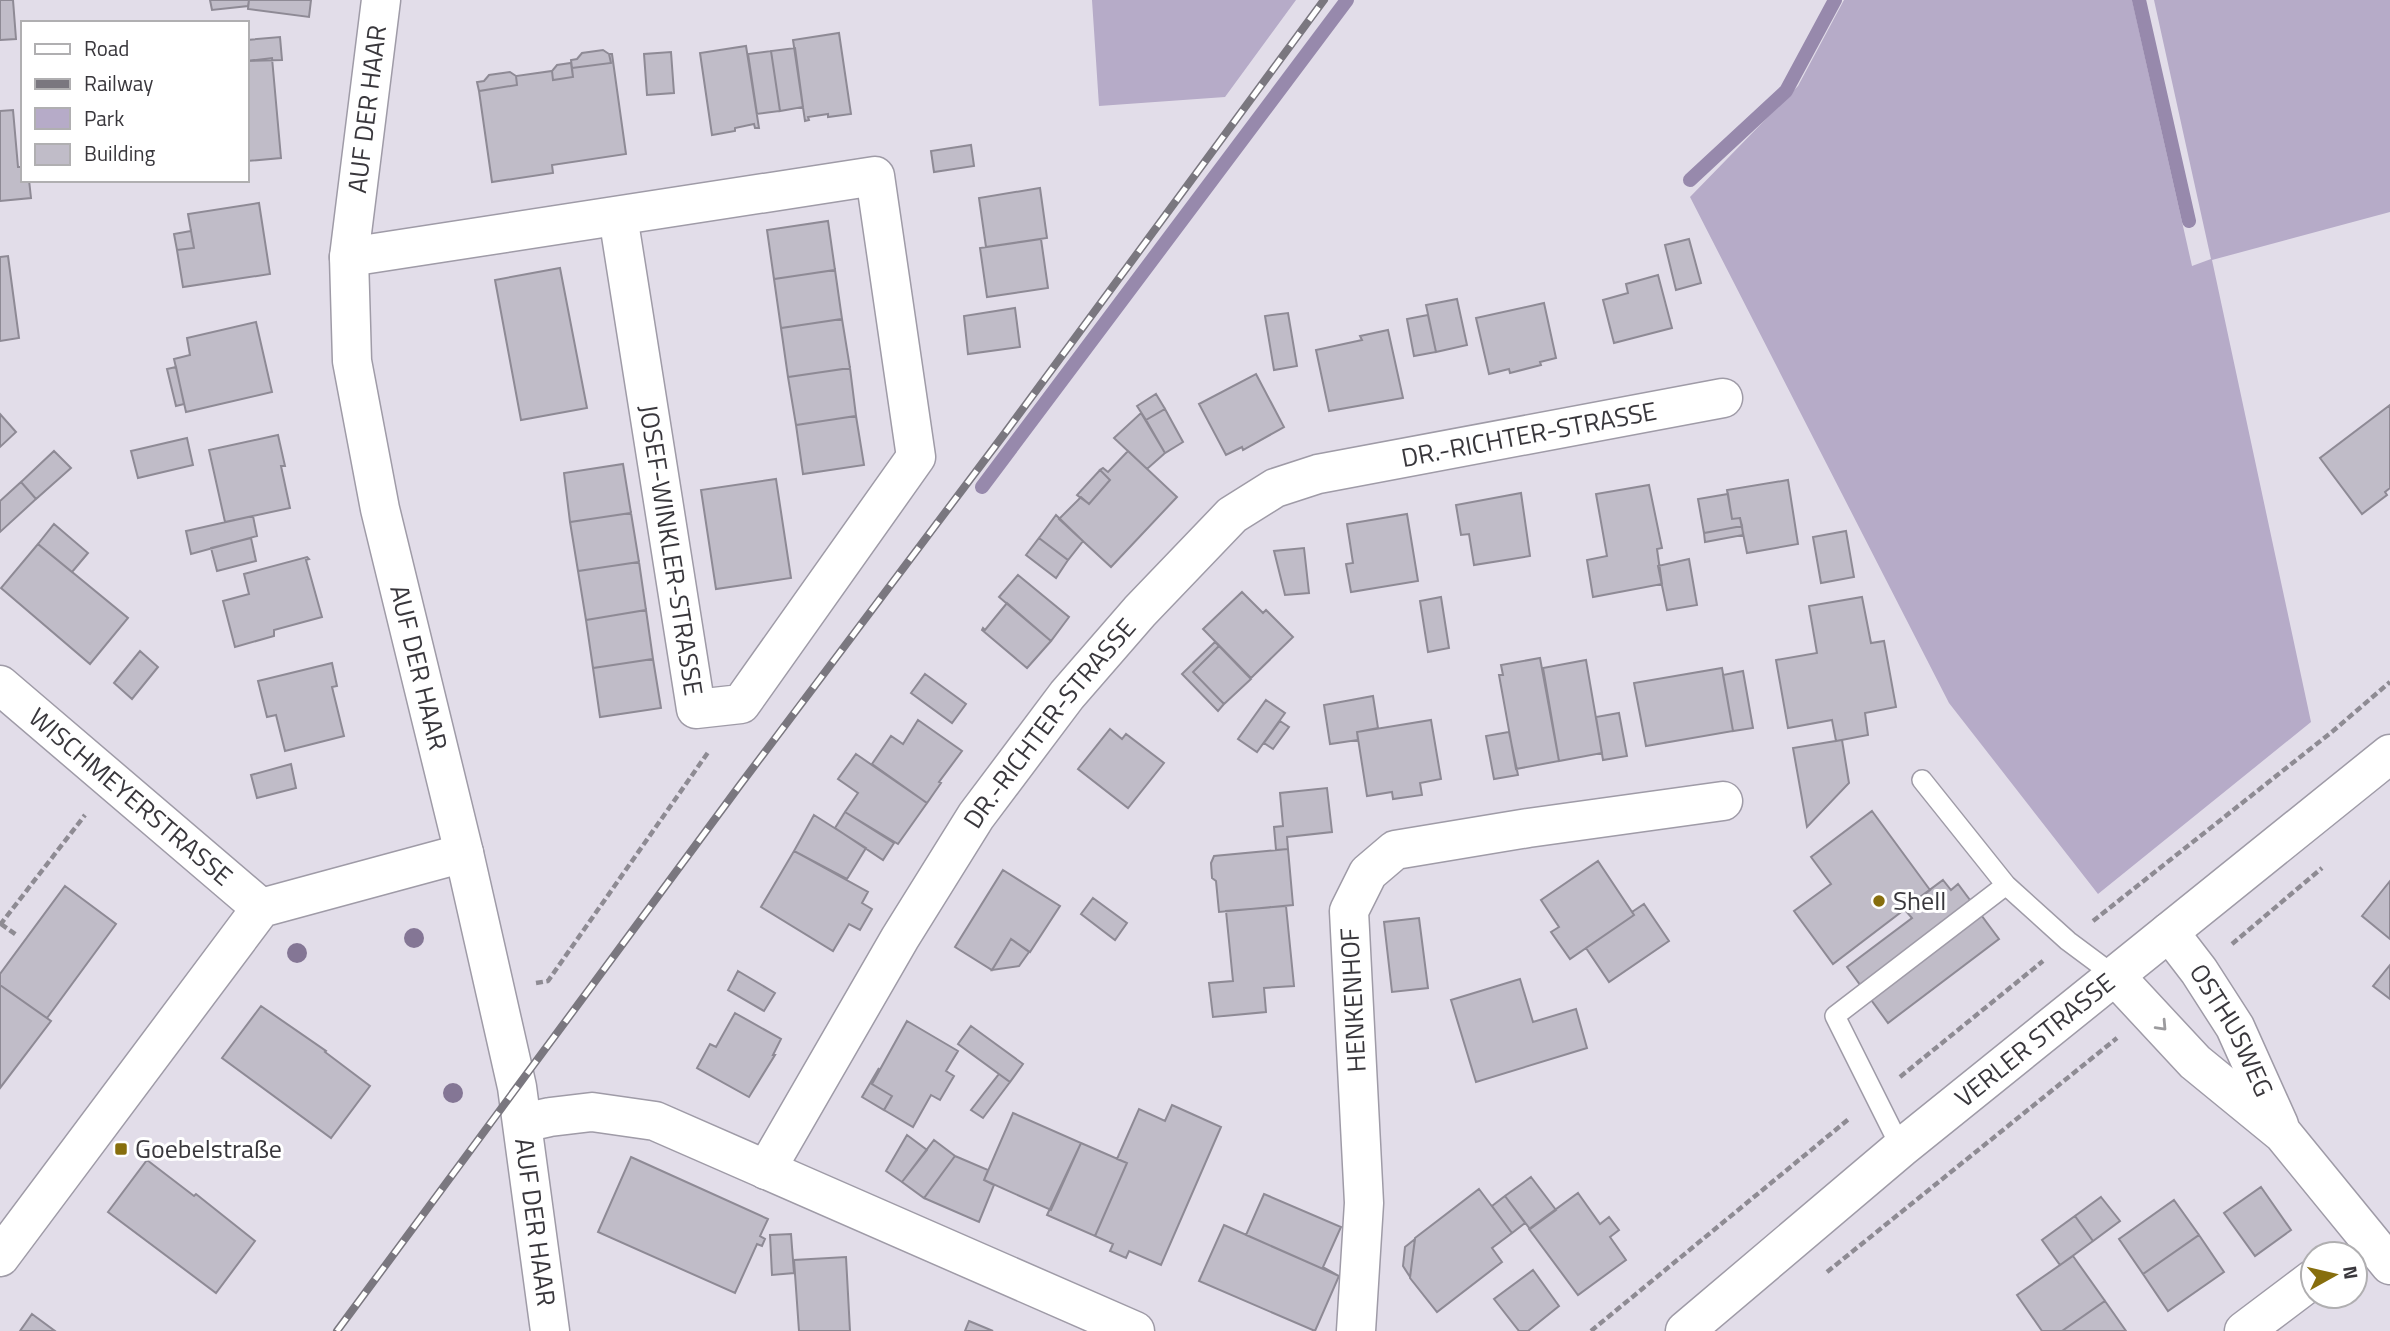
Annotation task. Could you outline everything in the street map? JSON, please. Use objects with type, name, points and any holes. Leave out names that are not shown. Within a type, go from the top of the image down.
[{"type":"street","name":"AUF DER HAAR","points":[[381,0],[349,257],[352,362],[380,509],[464,853],[517,1087],[550,1331]]},
{"type":"street","name":"JOSEF-WINKLER-STRASSE","points":[[349,257],[875,176],[916,457],[741,704],[696,709],[618,216]]},
{"type":"street","name":"DR.-RICHTER-STRASSE","points":[[766,1170],[900,938],[976,816],[1067,695],[1140,611],[1232,515],[1275,488],[1318,474],[1723,398]]},
{"type":"street","name":"WISCHMEYERSTRASSE","points":[[0,685],[261,908]]},
{"type":"street","name":"VERLER STRASSE","points":[[1685,1331],[1901,1148],[2390,754]]},
{"type":"street","name":"HENKENHOF","points":[[1356,1331],[1364,1203],[1349,911],[1368,873],[1395,850],[1528,828],[1724,801]]},
{"type":"street","points":[[0,1257],[261,908],[464,853]]},
{"type":"street","name":"OSTHUSWEG","points":[[2169,932],[2199,971],[2235,1027],[2283,1134],[2358,1240]]},
{"type":"street","name":"OSTHUSWEG","points":[[2115,976],[2195,1062],[2283,1134]]},
{"type":"street","points":[[523,1123],[592,1112],[656,1121],[1135,1331]]},
{"type":"street","points":[[2244,1331],[2299,1290]]},
{"type":"lane","points":[[1922,780],[2006,885],[2068,941],[2115,976]]},
{"type":"lane","points":[[1901,1148],[1835,1016],[2006,885]]},
{"type":"path","points":[[1591,1331],[2390,682]]},
{"type":"path","points":[[535,983],[548,981],[741,704]]},
{"type":"path","points":[[18,936],[1,924],[111,781]]},
{"type":"path","points":[[2199,971],[2326,865]]},
{"type":"path","points":[[1821,1276],[2148,1012]]},
{"type":"green space","points":[[1092,0],[1296,0],[1225,97],[1099,106]]},
{"type":"green space","points":[[1844,0],[2132,0],[2192,266],[2211,259],[2154,0],[2390,0],[2390,212],[2212,260],[2311,722],[2098,894],[1949,703],[1690,197],[1798,86]]},
{"type":"building","points":[[0,0],[13,0],[16,39],[0,40]]},
{"type":"building","points":[[210,0],[249,0],[248,6],[212,10]]},
{"type":"building","points":[[249,0],[311,0],[309,17],[248,9]]},
{"type":"building","points":[[839,33],[851,114],[808,117],[809,120],[805,121],[793,40]]},
{"type":"building","points":[[280,37],[282,60],[248,61],[248,40]]},
{"type":"building","points":[[746,46],[759,128],[755,128],[754,124],[712,135],[700,53]]},
{"type":"building","points":[[795,48],[803,107],[780,111],[771,51]]},
{"type":"building","points":[[603,50],[609,54],[611,63],[572,68],[571,60],[577,59],[582,53]]},
{"type":"building","points":[[771,51],[780,111],[757,114],[748,54]]},
{"type":"building","points":[[671,52],[674,93],[647,95],[644,54]]},
{"type":"building","points":[[609,54],[612,54],[626,154],[552,165],[553,173],[492,182],[479,91],[517,85],[516,76],[552,71],[553,80],[573,77],[572,68],[611,63]]},
{"type":"building","points":[[272,58],[281,158],[248,161],[248,61]]},
{"type":"building","points":[[571,63],[573,77],[553,80],[552,71],[557,65]]},
{"type":"building","points":[[510,72],[516,76],[517,85],[479,91],[477,82],[484,81],[489,75]]},
{"type":"building","points":[[13,110],[21,182],[29,182],[31,198],[0,201],[0,111]]},
{"type":"building","points":[[971,145],[974,166],[934,172],[931,151]]},
{"type":"building","points":[[1040,188],[1047,238],[986,247],[979,198]]},
{"type":"building","points":[[259,203],[270,274],[183,287],[177,250],[194,248],[188,214]]},
{"type":"building","points":[[828,221],[835,270],[774,279],[767,230]]},
{"type":"building","points":[[191,231],[194,248],[177,250],[174,234]]},
{"type":"building","points":[[1041,239],[1048,288],[987,297],[980,248]]},
{"type":"building","points":[[1689,239],[1701,283],[1676,290],[1665,245]]},
{"type":"building","points":[[8,256],[19,338],[0,341],[0,257]]},
{"type":"building","points":[[560,268],[587,408],[521,420],[495,280]]},
{"type":"building","points":[[835,270],[842,319],[781,328],[774,279]]},
{"type":"building","points":[[1658,275],[1672,328],[1614,343],[1603,300],[1628,293],[1626,284]]},
{"type":"building","points":[[1457,299],[1467,345],[1436,352],[1426,305]]},
{"type":"building","points":[[1544,303],[1556,358],[1510,373],[1509,369],[1489,374],[1476,318]]},
{"type":"building","points":[[1015,308],[1020,347],[968,354],[964,316]]},
{"type":"building","points":[[1288,313],[1297,366],[1274,370],[1265,316]]},
{"type":"building","points":[[1428,315],[1436,352],[1414,356],[1407,319]]},
{"type":"building","points":[[842,319],[850,368],[788,377],[781,328]]},
{"type":"building","points":[[256,322],[272,392],[186,412],[174,359],[190,355],[187,338]]},
{"type":"building","points":[[1388,330],[1403,398],[1329,411],[1316,350],[1362,340],[1360,336]]},
{"type":"building","points":[[176,367],[184,404],[176,406],[167,369]]},
{"type":"building","points":[[850,368],[856,416],[796,425],[788,377]]},
{"type":"building","points":[[1256,374],[1284,427],[1243,450],[1242,447],[1226,455],[1199,404]]},
{"type":"building","points":[[1156,394],[1165,409],[1146,420],[1137,406]]},
{"type":"building","points":[[2390,405],[2390,488],[2385,492],[2387,495],[2362,514],[2320,458]]},
{"type":"building","points":[[1165,409],[1183,442],[1165,453],[1146,420]]},
{"type":"building","points":[[1141,413],[1165,453],[1147,469],[1114,438]]},
{"type":"building","points":[[0,414],[16,432],[0,447]]},
{"type":"building","points":[[856,416],[864,465],[803,474],[796,425]]},
{"type":"building","points":[[278,435],[290,508],[225,522],[209,450]]},
{"type":"building","points":[[187,438],[193,465],[138,478],[131,451]]},
{"type":"building","points":[[54,451],[71,468],[36,499],[21,482]]},
{"type":"building","points":[[1128,451],[1177,497],[1111,567],[1059,519],[1081,497],[1089,504],[1110,480],[1100,470],[1103,468],[1108,472]]},
{"type":"building","points":[[623,464],[631,513],[570,522],[564,473]]},
{"type":"building","points":[[1100,470],[1110,480],[1089,504],[1077,495]]},
{"type":"building","points":[[776,479],[791,578],[716,589],[701,490]]},
{"type":"building","points":[[1788,480],[1798,544],[1747,553],[1740,518],[1732,519],[1727,490]]},
{"type":"building","points":[[21,482],[36,499],[0,532],[0,501]]},
{"type":"building","points":[[1649,485],[1662,548],[1657,549],[1662,584],[1593,597],[1587,560],[1607,556],[1596,494]]},
{"type":"building","points":[[1521,493],[1530,556],[1474,565],[1469,534],[1461,535],[1456,505]]},
{"type":"building","points":[[1728,494],[1732,519],[1740,518],[1742,526],[1704,533],[1698,499]]},
{"type":"building","points":[[631,513],[639,562],[578,571],[570,522]]},
{"type":"building","points":[[1407,514],[1418,581],[1351,592],[1346,564],[1353,563],[1347,524]]},
{"type":"building","points":[[1056,515],[1083,541],[1068,560],[1039,538]]},
{"type":"building","points":[[253,516],[257,536],[191,554],[186,531]]},
{"type":"building","points":[[54,524],[88,553],[72,572],[38,544]]},
{"type":"building","points":[[1742,526],[1743,535],[1705,542],[1704,533]]},
{"type":"building","points":[[1846,531],[1854,577],[1821,583],[1813,537]]},
{"type":"building","points":[[251,538],[256,561],[217,571],[211,548]]},
{"type":"building","points":[[1039,538],[1068,560],[1056,578],[1026,555]]},
{"type":"building","points":[[38,544],[128,618],[90,664],[1,588]]},
{"type":"building","points":[[1304,548],[1309,593],[1285,595],[1274,551]]},
{"type":"building","points":[[307,557],[322,617],[274,630],[274,636],[235,647],[223,601],[249,594],[244,574]]},
{"type":"building","points":[[1689,559],[1697,605],[1667,610],[1658,566]]},
{"type":"building","points":[[639,562],[646,610],[586,620],[578,571]]},
{"type":"building","points":[[1018,575],[1069,617],[1051,641],[999,597]]},
{"type":"building","points":[[1242,592],[1263,613],[1266,610],[1293,637],[1251,678],[1203,629]]},
{"type":"building","points":[[1441,597],[1449,648],[1428,652],[1420,601]]},
{"type":"building","points":[[1862,597],[1871,643],[1884,641],[1896,707],[1865,713],[1868,735],[1836,741],[1832,720],[1788,728],[1776,660],[1817,653],[1809,606]]},
{"type":"building","points":[[1007,603],[1051,641],[1027,668],[982,630],[985,630]]},
{"type":"building","points":[[646,610],[653,659],[593,668],[586,620]]},
{"type":"building","points":[[1215,642],[1219,646],[1193,672],[1224,704],[1218,711],[1182,674]]},
{"type":"building","points":[[1219,646],[1251,679],[1224,704],[1193,672]]},
{"type":"building","points":[[140,651],[158,667],[132,699],[114,683]]},
{"type":"building","points":[[1540,658],[1559,761],[1516,769],[1499,675],[1503,675],[1501,665]]},
{"type":"building","points":[[653,659],[661,708],[600,717],[593,668]]},
{"type":"building","points":[[1586,660],[1602,753],[1559,761],[1543,668]]},
{"type":"building","points":[[332,663],[337,686],[332,687],[344,736],[285,751],[276,715],[267,717],[258,681]]},
{"type":"building","points":[[1722,668],[1733,731],[1646,746],[1634,683]]},
{"type":"building","points":[[1743,671],[1753,728],[1733,731],[1723,675]]},
{"type":"building","points":[[925,674],[966,704],[952,723],[911,693]]},
{"type":"building","points":[[1373,696],[1378,728],[1357,732],[1358,740],[1330,744],[1324,705]]},
{"type":"building","points":[[1266,700],[1285,713],[1257,752],[1238,739]]},
{"type":"building","points":[[1619,713],[1627,756],[1603,760],[1596,717]]},
{"type":"building","points":[[918,720],[962,751],[927,803],[872,764],[891,736],[903,744]]},
{"type":"building","points":[[1431,720],[1441,779],[1420,783],[1422,795],[1393,799],[1392,792],[1367,796],[1357,732]]},
{"type":"building","points":[[1280,721],[1289,727],[1273,749],[1264,743]]},
{"type":"building","points":[[1110,729],[1122,739],[1126,734],[1164,763],[1128,808],[1078,769]]},
{"type":"building","points":[[1509,732],[1518,775],[1494,779],[1486,736]]},
{"type":"building","points":[[1842,740],[1849,783],[1807,827],[1793,748]]},
{"type":"building","points":[[856,754],[927,803],[898,844],[845,812],[858,793],[838,779]]},
{"type":"building","points":[[291,764],[296,788],[257,798],[251,775]]},
{"type":"building","points":[[1327,788],[1332,832],[1287,837],[1288,849],[1276,850],[1274,827],[1283,826],[1280,793]]},
{"type":"building","points":[[1872,811],[1930,890],[1833,964],[1794,911],[1831,884],[1811,857]]},
{"type":"building","points":[[845,812],[894,843],[883,860],[835,828]]},
{"type":"building","points":[[814,815],[866,848],[847,879],[794,851]]},
{"type":"building","points":[[1288,849],[1293,905],[1219,912],[1216,881],[1212,878],[1211,863],[1214,856]]},
{"type":"building","points":[[794,851],[868,892],[862,903],[872,909],[860,930],[849,924],[833,951],[761,907]]},
{"type":"building","points":[[1598,861],[1634,915],[1570,959],[1551,932],[1559,927],[1541,900]]},
{"type":"building","points":[[1003,870],[1060,906],[1030,952],[1011,939],[992,970],[955,947]]},
{"type":"building","points":[[1943,880],[1951,890],[1958,884],[1999,939],[1888,1023],[1847,967],[1912,918],[1904,909]]},
{"type":"building","points":[[2390,881],[2390,939],[2362,916]]},
{"type":"building","points":[[65,886],[116,924],[47,1018],[0,985],[0,974]]},
{"type":"building","points":[[1093,898],[1127,923],[1115,940],[1081,914]]},
{"type":"building","points":[[1644,904],[1669,941],[1609,982],[1586,948],[1634,915],[1632,912]]},
{"type":"building","points":[[1286,906],[1294,986],[1264,988],[1266,1012],[1213,1017],[1209,983],[1233,981],[1226,911]]},
{"type":"building","points":[[1419,918],[1428,988],[1392,992],[1384,922]]},
{"type":"building","points":[[1011,939],[1029,952],[1019,966],[992,970]]},
{"type":"building","points":[[2390,965],[2390,999],[2373,986]]},
{"type":"building","points":[[738,971],[775,993],[764,1011],[728,990]]},
{"type":"building","points":[[1520,979],[1533,1022],[1576,1009],[1587,1048],[1476,1082],[1451,1000]]},
{"type":"building","points":[[0,985],[51,1021],[0,1088]]},
{"type":"building","points":[[261,1006],[326,1051],[370,1086],[331,1138],[222,1058]]},
{"type":"building","points":[[735,1013],[781,1039],[775,1055],[749,1097],[697,1068],[710,1044],[716,1047]]},
{"type":"building","points":[[907,1021],[958,1051],[946,1071],[954,1076],[940,1100],[931,1095],[913,1127],[884,1110],[892,1096],[872,1084]]},
{"type":"building","points":[[971,1026],[1023,1064],[1010,1082],[958,1044]]},
{"type":"building","points":[[879,1068],[872,1084],[892,1096],[884,1110],[862,1097]]},
{"type":"building","points":[[999,1074],[1010,1082],[983,1118],[971,1110]]},
{"type":"building","points":[[1172,1105],[1221,1127],[1161,1265],[1129,1251],[1126,1258],[1110,1251],[1113,1244],[1095,1236],[1127,1163],[1117,1159],[1139,1109],[1165,1121]]},
{"type":"building","points":[[1013,1113],[1081,1143],[1051,1210],[984,1180]]},
{"type":"building","points":[[907,1135],[927,1150],[902,1182],[886,1171]]},
{"type":"building","points":[[934,1140],[955,1156],[924,1198],[902,1182]]},
{"type":"building","points":[[1081,1143],[1127,1163],[1095,1236],[1047,1215]]},
{"type":"building","points":[[955,1156],[988,1170],[984,1180],[994,1185],[979,1222],[924,1198]]},
{"type":"building","points":[[631,1157],[768,1219],[760,1236],[765,1239],[762,1246],[757,1244],[735,1293],[598,1232]]},
{"type":"building","points":[[147,1160],[194,1196],[196,1194],[255,1241],[216,1293],[108,1212]]},
{"type":"building","points":[[1531,1177],[1556,1210],[1530,1229],[1505,1196]]},
{"type":"building","points":[[2261,1187],[2291,1230],[2255,1256],[2224,1213]]},
{"type":"building","points":[[1479,1189],[1512,1233],[1492,1248],[1502,1262],[1437,1312],[1410,1278],[1415,1238]]},
{"type":"building","points":[[1578,1193],[1600,1224],[1609,1217],[1619,1230],[1610,1237],[1626,1260],[1578,1295],[1529,1229]]},
{"type":"building","points":[[1264,1194],[1341,1227],[1323,1267],[1339,1276],[1246,1235]]},
{"type":"building","points":[[1505,1196],[1525,1223],[1512,1233],[1492,1206]]},
{"type":"building","points":[[2101,1197],[2120,1221],[2093,1241],[2075,1216]]},
{"type":"building","points":[[2174,1200],[2199,1235],[2143,1274],[2119,1239]]},
{"type":"building","points":[[2075,1216],[2093,1241],[2060,1265],[2042,1240]]},
{"type":"building","points":[[1224,1225],[1339,1276],[1315,1331],[1199,1281]]},
{"type":"building","points":[[791,1234],[794,1273],[772,1275],[770,1235]]},
{"type":"building","points":[[2199,1235],[2224,1272],[2168,1311],[2143,1274]]},
{"type":"building","points":[[1415,1239],[1410,1277],[1403,1266],[1405,1247]]},
{"type":"building","points":[[2073,1256],[2105,1301],[2062,1331],[2042,1331],[2017,1295]]},
{"type":"building","points":[[846,1257],[850,1331],[799,1331],[794,1260]]},
{"type":"building","points":[[1533,1270],[1559,1306],[1528,1331],[1519,1331],[1494,1299]]},
{"type":"building","points":[[2105,1301],[2126,1331],[2062,1331]]},
{"type":"building","points":[[32,1314],[55,1331],[20,1331]]},
{"type":"building","points":[[969,1321],[993,1331],[965,1331]]},
{"type":"waterway","points":[[982,487],[1347,0]]},
{"type":"waterway","points":[[1690,180],[1786,91],[1835,0]]},
{"type":"waterway","points":[[2139,0],[2189,221]]},
{"type":"railway","points":[[337,1331],[1324,0]]},
{"type":"place","name":"Shell","points":[[1879,901]]},
{"type":"place","name":"Goebelstraße","points":[[121,1149]]}]
